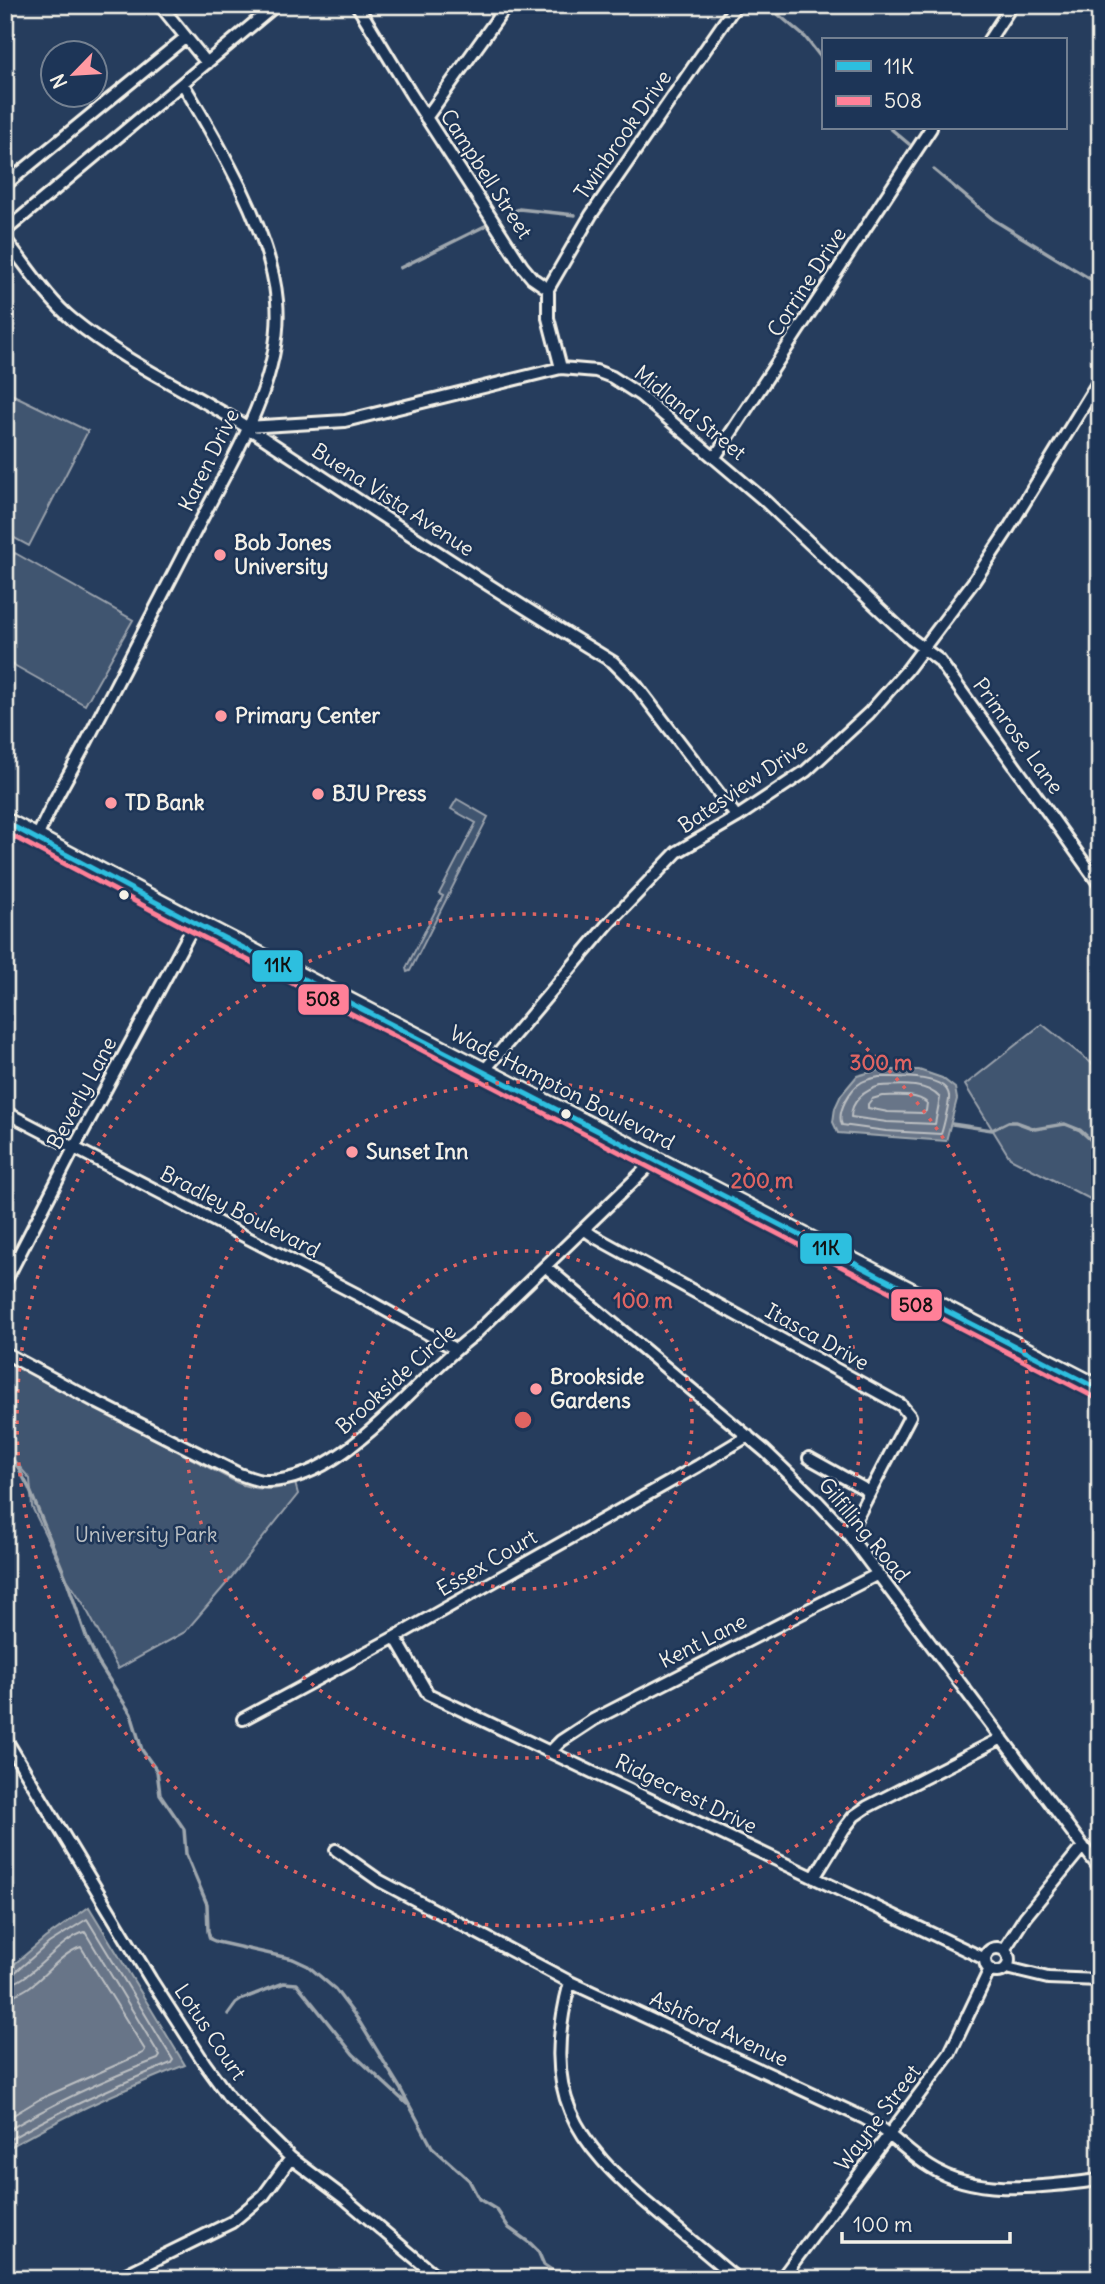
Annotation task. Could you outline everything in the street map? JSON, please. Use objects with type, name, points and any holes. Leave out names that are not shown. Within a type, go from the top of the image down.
[{"type":"main road","name":"Wade Hampton Boulevard","points":[[5,822],[195,923],[1100,1390]]},
{"type":"street","points":[[160,5],[207,63]]},
{"type":"street","points":[[5,231],[276,5]]},
{"type":"street","name":"Campbell Street","points":[[357,5],[522,266],[531,278],[548,289]]},
{"type":"street","points":[[426,118],[507,5]]},
{"type":"street","name":"Twinbrook Drive","points":[[548,289],[591,215],[736,5]]},
{"type":"street","points":[[990,38],[1012,5]]},
{"type":"street","points":[[5,185],[186,37]]},
{"type":"street","name":"Karen Drive","points":[[37,838],[262,397],[273,355],[277,300],[258,230],[233,174],[183,84]]},
{"type":"street","name":"Corrine Drive","points":[[715,457],[930,130]]},
{"type":"street","name":"Buena Vista Avenue","points":[[5,239],[58,307],[72,320],[121,354],[247,427],[357,501],[613,662],[636,685],[737,817]]},
{"type":"street","points":[[548,289],[548,318],[561,368]]},
{"type":"street","name":"Midland Street","points":[[247,427],[345,421],[561,368],[596,371],[626,384],[715,457],[911,639],[925,647]]},
{"type":"street","name":"Batesview Drive","points":[[483,1072],[597,937],[677,852],[802,774],[869,713],[925,647],[1007,531],[1100,379]]},
{"type":"street","name":"Primrose Lane","points":[[925,647],[939,660],[1100,885]]},
{"type":"street","name":"Beverly Lane","points":[[5,1282],[195,923]]},
{"type":"street","name":"Bradley Boulevard","points":[[5,1112],[358,1295],[455,1349]]},
{"type":"street","name":"Brookside Circle","points":[[5,1353],[220,1466],[263,1481],[280,1481],[294,1477],[337,1457],[396,1408],[654,1161]]},
{"type":"street","name":"Itasca Drive","points":[[584,1230],[901,1405],[910,1416],[848,1534]]},
{"type":"street","name":"Gilfilling Road","points":[[545,1267],[748,1436],[793,1477],[848,1534],[1100,1869]]},
{"type":"street","name":"Essex Court","points":[[243,1719],[395,1637],[748,1436]]},
{"type":"street","points":[[808,1458],[870,1492]]},
{"type":"street","name":"Kent Lane","points":[[551,1751],[561,1741],[593,1720],[878,1574]]},
{"type":"street","name":"Ridgecrest Drive","points":[[395,1637],[428,1694],[988,1964]]},
{"type":"street","name":"Lotus Court","points":[[5,1738],[9,1753],[205,2064],[237,2105],[291,2158],[343,2197],[440,2279]]},
{"type":"street","points":[[814,1878],[844,1829],[860,1812],[1002,1738]]},
{"type":"street","points":[[1004,1950],[1025,1917],[1083,1846]]},
{"type":"street","name":"Ashford Avenue","points":[[336,1850],[380,1881],[570,1982],[864,2118],[944,2175],[969,2183],[1010,2186],[1100,2180]]},
{"type":"street","points":[[992,1949],[1004,1950],[1009,1956],[1007,1968],[1001,1972],[988,1964],[992,1949]]},
{"type":"street","name":"Wayne Street","points":[[781,2279],[957,2041],[988,1964]]},
{"type":"street","points":[[1007,1968],[1048,1978],[1100,1980]]},
{"type":"street","points":[[570,1982],[561,2015],[558,2055],[565,2094],[578,2128],[604,2164],[737,2279]]},
{"type":"street","points":[[116,2279],[232,2222],[264,2195],[291,2158]]},
{"type":"green space","points":[[5,391],[88,431],[29,546],[5,533]]},
{"type":"green space","points":[[15,553],[133,620],[85,705],[5,660],[5,571]]},
{"type":"green space","points":[[457,799],[488,817],[410,971],[407,972],[406,968],[443,896],[439,894],[476,823],[451,809]]},
{"type":"green space","points":[[1042,1024],[1100,1070],[1100,1204],[1010,1158],[965,1085]]},
{"type":"green space","name":"University Park","points":[[5,1360],[238,1483],[267,1489],[295,1483],[298,1494],[185,1632],[118,1669],[83,1603],[65,1576],[32,1507],[30,1479],[5,1447]]},
{"type":"water","points":[[878,1070],[919,1070],[942,1078],[955,1088],[957,1099],[946,1141],[838,1133],[833,1122],[841,1095],[857,1076]]},
{"type":"water","points":[[89,1907],[185,2065],[94,2104],[5,2150],[5,1972],[45,1938]]},
{"type":"waterway","points":[[767,5],[805,37],[822,59]]},
{"type":"waterway","points":[[892,130],[909,144]]},
{"type":"waterway","points":[[934,170],[994,220],[1100,285]]},
{"type":"waterway","points":[[509,213],[519,209],[575,215]]},
{"type":"waterway","points":[[400,268],[485,226]]},
{"type":"waterway","points":[[952,1124],[992,1130],[1008,1122],[1035,1129],[1065,1124],[1080,1130],[1092,1141],[1100,1139]]},
{"type":"waterway","points":[[5,1454],[18,1467],[29,1488],[66,1578],[86,1636],[98,1662],[131,1714],[142,1750],[157,1771],[160,1794],[184,1829],[186,1854],[207,1904],[210,1939],[293,1959],[308,1966],[335,1989],[357,2018],[400,2088],[432,2147],[469,2180],[479,2199],[497,2210],[509,2228],[538,2251],[544,2265],[565,2279]]},
{"type":"waterway","points":[[228,2014],[242,1999],[284,1983],[297,1984],[353,2054],[407,2104]]},
{"type":"transit line","name":"11K","points":[[5,822],[195,923],[1100,1390]]},
{"type":"transit line","name":"508","points":[[5,832],[191,931],[1096,1398]]},
{"type":"place","name":"Bob Jones University","points":[[220,555]]},
{"type":"place","name":"Primary Center","points":[[221,716]]},
{"type":"place","name":"BJU Press","points":[[318,794]]},
{"type":"place","name":"TD Bank","points":[[111,803]]},
{"type":"place","name":"Sunset Inn","points":[[352,1152]]},
{"type":"place","name":"Brookside Gardens","points":[[536,1389]]}]
